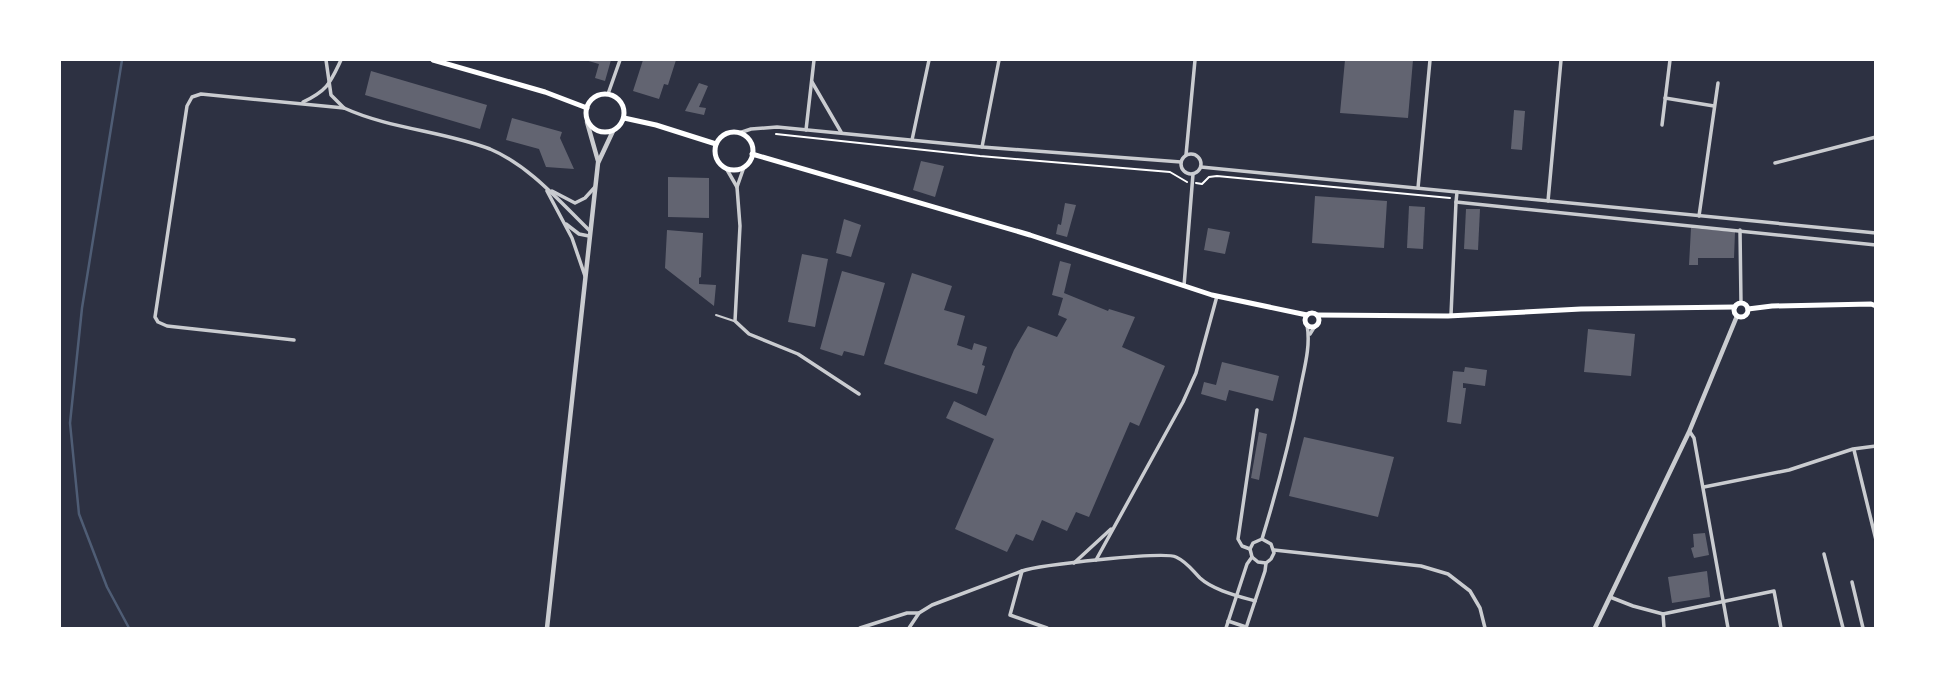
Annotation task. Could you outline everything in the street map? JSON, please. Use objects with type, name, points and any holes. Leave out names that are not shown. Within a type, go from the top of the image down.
[{"type":"main road","points":[[433,60],[545,92],[587,108]]},
{"type":"main road","points":[[608,94],[619,100],[624,118],[613,131],[606,132],[596,130],[587,122],[587,108],[593,99],[608,94]]},
{"type":"main road","points":[[624,118],[716,144]]},
{"type":"main road","points":[[728,133],[739,133],[748,139],[752,154],[744,167],[732,170],[726,168],[716,155],[716,144],[728,133]]},
{"type":"main road","points":[[752,154],[1030,235],[1217,296],[1296,314],[1317,325]]},
{"type":"main road","points":[[1306,320],[1313,313],[1333,316],[1451,316],[1581,309],[1735,307],[1741,303],[1748,309],[1874,304]]},
{"type":"main road","points":[[1735,307],[1737,316],[1746,316],[1748,309]]},
{"type":"main road","points":[[1317,315],[1317,325]]},
{"type":"main road","points":[[1317,325],[1333,316]]},
{"type":"street","points":[[326,60],[331,95],[344,108]]},
{"type":"street","points":[[301,103],[323,92],[330,84],[341,60]]},
{"type":"street","points":[[608,94],[620,60]]},
{"type":"street","points":[[806,130],[814,60]]},
{"type":"street","points":[[912,140],[929,60]]},
{"type":"street","points":[[982,147],[999,60]]},
{"type":"street","points":[[1181,162],[1186,155],[1195,60]]},
{"type":"street","points":[[1418,188],[1430,60]]},
{"type":"street","points":[[1548,201],[1561,60]]},
{"type":"street","points":[[1661,125],[1670,60]]},
{"type":"street","points":[[811,80],[841,132]]},
{"type":"street","points":[[1699,216],[1718,83]]},
{"type":"street","points":[[294,340],[167,326],[158,322],[154,312],[189,101],[192,97],[201,94],[344,108],[487,148],[567,200],[575,202],[585,198],[596,186]]},
{"type":"street","points":[[1665,98],[1715,106]]},
{"type":"street","points":[[547,628],[598,163],[587,122]]},
{"type":"street","points":[[739,133],[777,127],[982,147],[1181,162]]},
{"type":"street","points":[[598,163],[613,131]]},
{"type":"street","points":[[1775,163],[1875,137]]},
{"type":"street","points":[[1186,155],[1196,155],[1201,160],[1201,167]]},
{"type":"street","points":[[1181,162],[1184,171],[1193,174]]},
{"type":"street","points":[[744,167],[737,187],[740,226],[735,321],[748,334],[798,354],[859,394]]},
{"type":"street","points":[[1184,286],[1193,174],[1201,167],[1875,233]]},
{"type":"street","points":[[726,168],[737,187]]},
{"type":"street","points":[[544,186],[579,255],[586,278]]},
{"type":"street","points":[[544,186],[590,234]]},
{"type":"street","points":[[1451,316],[1457,192]]},
{"type":"street","points":[[1456,200],[1875,245]]},
{"type":"street","points":[[563,220],[571,230],[584,236],[590,234]]},
{"type":"street","points":[[1740,230],[1741,303]]},
{"type":"street","points":[[1095,561],[1183,402],[1196,373],[1217,296]]},
{"type":"street","points":[[1595,628],[1689,432],[1737,316]]},
{"type":"street","points":[[1262,539],[1291,437],[1309,336],[1306,320]]},
{"type":"street","points":[[1309,336],[1317,325]]},
{"type":"street","points":[[1250,549],[1242,546],[1238,539],[1256,411]]},
{"type":"street","points":[[1689,432],[1694,438],[1704,486],[1728,628]]},
{"type":"street","points":[[1704,486],[1789,470],[1853,449],[1875,446]]},
{"type":"street","points":[[1853,449],[1875,540]]},
{"type":"street","points":[[1074,563],[1113,528]]},
{"type":"street","points":[[1262,539],[1269,541],[1274,550],[1273,556],[1266,562],[1258,562],[1252,557],[1250,549],[1253,543],[1262,539]]},
{"type":"street","points":[[1274,550],[1421,566],[1448,574],[1470,591],[1480,608],[1485,628]]},
{"type":"street","points":[[1824,554],[1843,628]]},
{"type":"street","points":[[909,628],[919,613],[932,605],[1022,571],[1034,567],[1095,561],[1172,555],[1187,562],[1202,580],[1236,596],[1255,601]]},
{"type":"street","points":[[1226,628],[1247,564],[1252,557]]},
{"type":"street","points":[[1228,621],[1246,628],[1266,562]]},
{"type":"street","points":[[1022,571],[1010,615],[1047,628]]},
{"type":"street","points":[[1852,582],[1863,628]]},
{"type":"street","points":[[1610,597],[1664,614],[1774,591],[1781,628]]},
{"type":"street","points":[[860,628],[907,613],[919,613]]},
{"type":"street","points":[[1664,614],[1664,628]]},
{"type":"lane","points":[[716,315],[735,321]]},
{"type":"path","points":[[777,127],[776,135],[1164,171],[1192,183],[1202,184],[1209,177],[1217,176],[1456,200]]},
{"type":"building","points":[[585,60],[611,60],[605,81],[595,78],[599,64]]},
{"type":"building","points":[[643,60],[676,60],[668,85],[664,84],[659,99],[633,91]]},
{"type":"building","points":[[1345,60],[1413,60],[1408,118],[1340,113]]},
{"type":"building","points":[[371,71],[487,105],[480,129],[365,95]]},
{"type":"building","points":[[699,83],[708,86],[699,107],[706,108],[704,115],[685,111]]},
{"type":"building","points":[[1514,110],[1525,111],[1522,150],[1511,149]]},
{"type":"building","points":[[512,118],[562,132],[560,138],[574,169],[546,167],[539,149],[506,140]]},
{"type":"building","points":[[921,161],[944,166],[935,197],[913,190]]},
{"type":"building","points":[[668,177],[709,178],[709,218],[668,217]]},
{"type":"building","points":[[1315,196],[1387,201],[1384,248],[1312,243]]},
{"type":"building","points":[[1065,203],[1076,205],[1067,237],[1056,234],[1058,224],[1061,225]]},
{"type":"building","points":[[1409,206],[1425,207],[1423,249],[1407,248]]},
{"type":"building","points":[[1466,209],[1480,209],[1478,250],[1464,249]]},
{"type":"building","points":[[844,219],[861,225],[851,257],[836,253]]},
{"type":"building","points":[[1208,228],[1230,232],[1225,254],[1204,250]]},
{"type":"building","points":[[1691,228],[1735,232],[1734,258],[1698,258],[1698,265],[1689,265]]},
{"type":"building","points":[[667,230],[703,233],[699,284],[716,285],[714,306],[665,268]]},
{"type":"building","points":[[802,254],[828,259],[815,327],[788,322]]},
{"type":"building","points":[[1060,261],[1071,264],[1064,293],[1108,311],[1109,309],[1135,317],[1122,347],[1165,366],[1139,426],[1130,422],[1089,517],[1076,512],[1067,531],[1042,520],[1033,541],[1016,534],[1007,552],[955,529],[994,439],[946,418],[954,401],[986,416],[1014,350],[1028,326],[1057,337],[1067,319],[1058,315],[1063,298],[1052,295]]},
{"type":"building","points":[[842,271],[885,283],[864,356],[844,351],[842,356],[820,349]]},
{"type":"building","points":[[912,273],[952,286],[944,310],[965,316],[957,345],[972,350],[974,343],[987,347],[977,394],[884,364]]},
{"type":"building","points":[[1588,329],[1635,334],[1631,376],[1584,372]]},
{"type":"building","points":[[1222,362],[1279,376],[1273,401],[1229,390],[1226,401],[1201,394],[1204,382],[1216,385]]},
{"type":"building","points":[[1465,367],[1487,370],[1485,386],[1463,383],[1463,388],[1466,388],[1461,424],[1447,422],[1453,371],[1464,372]]},
{"type":"building","points":[[1259,432],[1267,434],[1259,480],[1251,478]]},
{"type":"building","points":[[1304,437],[1394,457],[1378,517],[1289,496]]},
{"type":"building","points":[[1705,533],[1709,555],[1694,558],[1691,548],[1694,547],[1693,534]]},
{"type":"building","points":[[1707,571],[1710,597],[1672,603],[1668,577]]},
{"type":"waterway","points":[[122,60],[82,308],[70,423],[79,514],[107,587],[129,628]]}]
